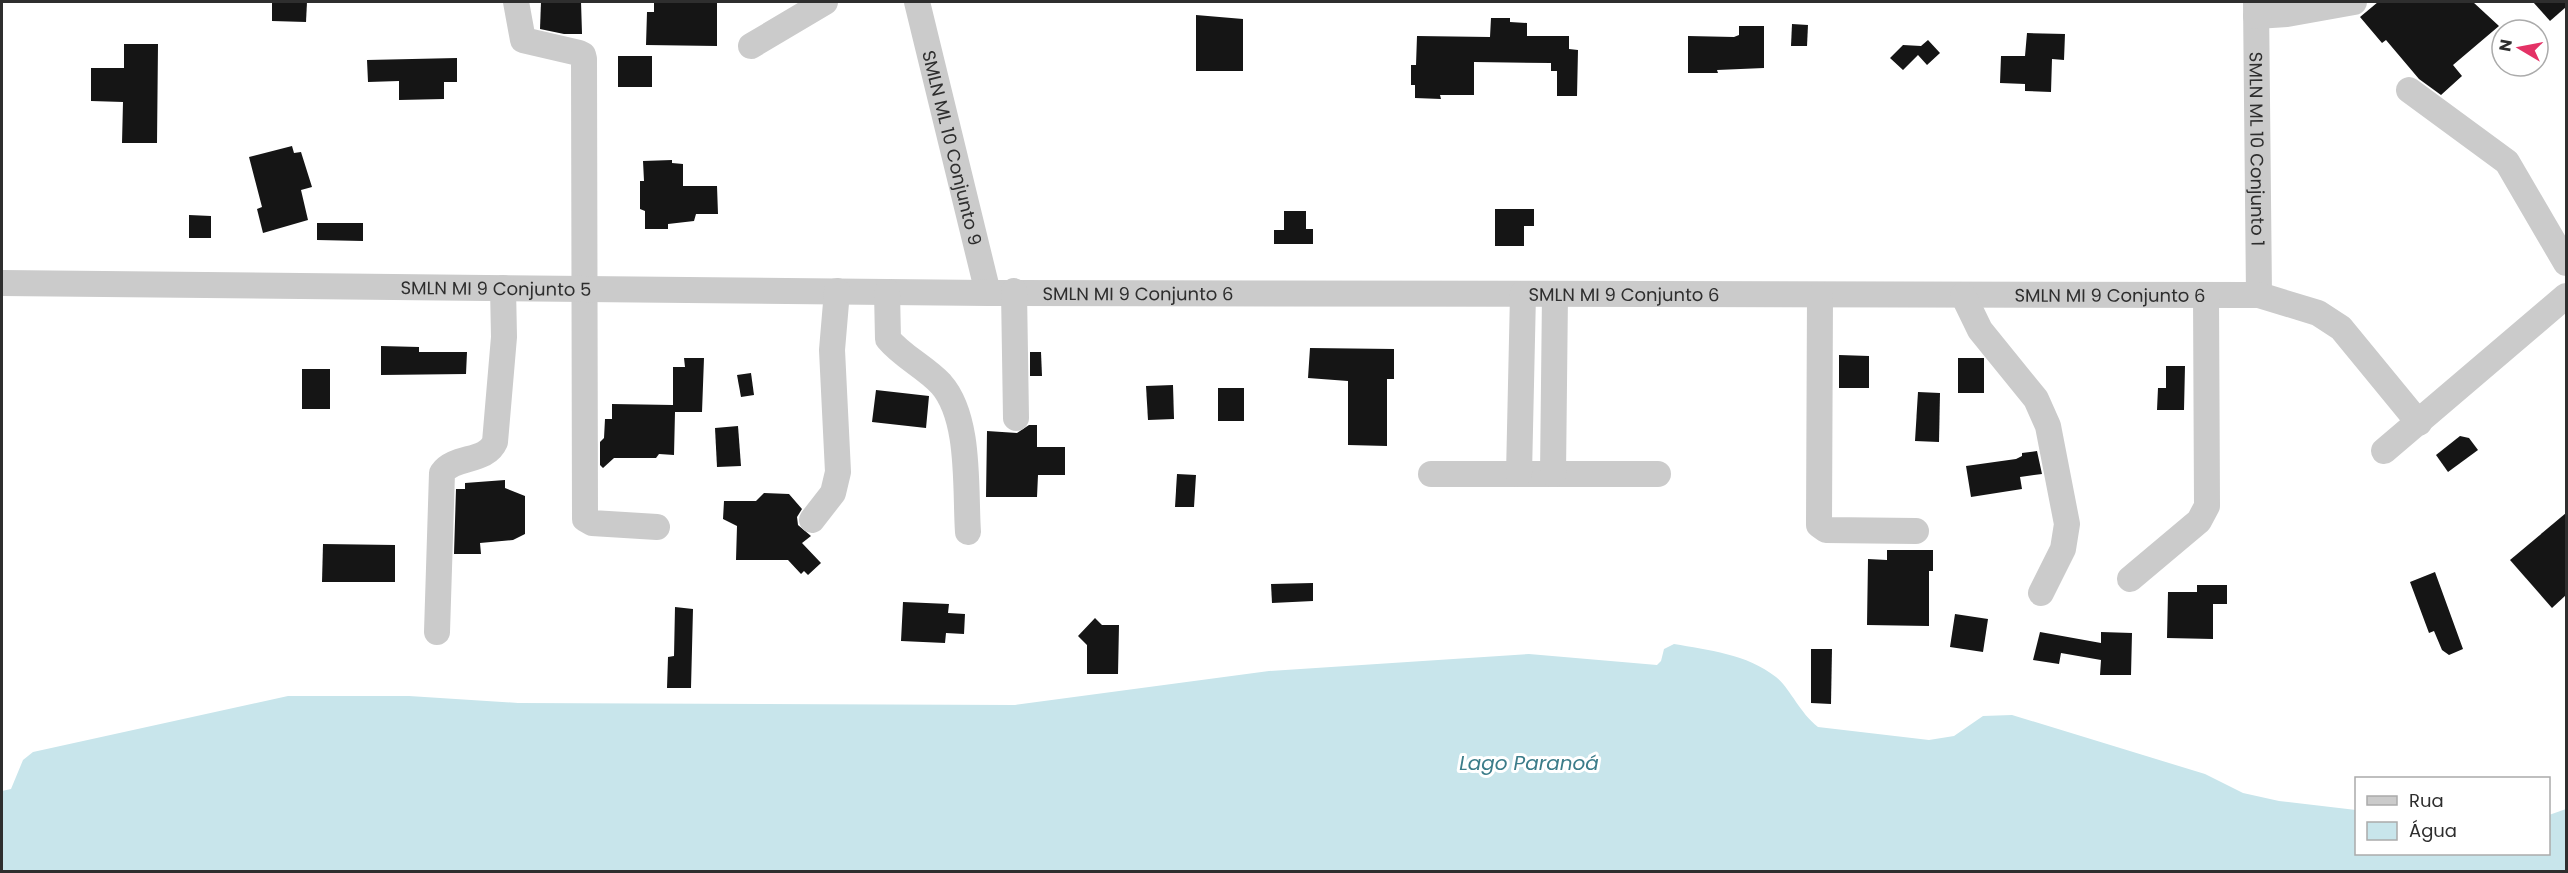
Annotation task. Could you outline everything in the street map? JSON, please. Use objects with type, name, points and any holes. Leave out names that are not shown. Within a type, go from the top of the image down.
[{"type":"street","points":[[516,2],[523,40],[584,56],[585,519],[592,523],[657,527]]},
{"type":"street","points":[[752,46],[825,2]]},
{"type":"street","name":"SMLN ML 10 Conjunto 9","points":[[917,2],[988,293]]},
{"type":"street","points":[[2256,9],[2287,14],[2354,2]]},
{"type":"street","name":"SMLN ML 10 Conjunto 1","points":[[2256,9],[2259,295]]},
{"type":"street","points":[[2409,90],[2506,162],[2566,263]]},
{"type":"street","name":"SMLN MI 9 Conjunto 5","points":[[2,283],[988,293]]},
{"type":"street","points":[[437,632],[442,473],[448,465],[485,454],[492,449],[495,441],[504,337],[503,288]]},
{"type":"street","points":[[812,520],[833,493],[838,472],[832,350],[837,291]]},
{"type":"street","points":[[1014,291],[1016,418]]},
{"type":"street","name":"SMLN MI 9 Conjunto 6","points":[[988,293],[1014,291],[2259,295],[2318,313],[2330,319],[2341,328],[2419,423]]},
{"type":"street","points":[[887,292],[888,339],[933,376],[957,408],[961,426],[968,532]]},
{"type":"street","points":[[1520,474],[1523,294]]},
{"type":"street","points":[[1553,474],[1555,294]]},
{"type":"street","points":[[1820,294],[1819,525],[1826,530],[1916,531]]},
{"type":"street","points":[[1962,295],[1980,330],[2036,399],[2048,426],[2067,524],[2063,549],[2041,593]]},
{"type":"street","points":[[2130,579],[2199,521],[2207,506],[2206,295]]},
{"type":"street","points":[[2384,451],[2566,296]]},
{"type":"street","points":[[1431,474],[1658,474]]},
{"type":"water","name":"Lago Paranoá","points":[[1674,644],[1700,648],[1740,658],[1765,669],[1781,682],[1818,727],[1929,740],[1954,736],[1983,716],[2012,715],[2205,774],[2243,793],[2279,801],[2355,810],[2355,855],[2550,855],[2550,815],[2566,809],[2566,871],[2,871],[2,791],[11,789],[23,760],[33,752],[288,696],[409,696],[518,703],[1015,705],[1269,671],[1529,654],[1657,665],[1661,661],[1664,649]]},
{"type":"building","points":[[272,2],[307,2],[306,22],[272,21]]},
{"type":"building","points":[[541,2],[581,2],[582,34],[564,34],[540,29]]},
{"type":"building","points":[[654,2],[717,2],[717,46],[646,45],[647,12],[654,12]]},
{"type":"building","points":[[2378,2],[2473,2],[2490,18],[2490,34],[2453,65],[2462,76],[2441,95],[2419,79],[2386,40],[2382,43],[2360,17]]},
{"type":"building","points":[[2533,2],[2566,2],[2566,7],[2550,21],[2550,18],[2547,18]]},
{"type":"building","points":[[1196,15],[1243,19],[1243,71],[1196,71]]},
{"type":"building","points":[[1491,18],[1510,18],[1510,22],[1527,23],[1527,36],[1569,36],[1569,49],[1578,50],[1577,96],[1557,96],[1557,71],[1551,71],[1551,63],[1474,62],[1474,95],[1440,95],[1441,99],[1415,98],[1415,85],[1411,85],[1411,65],[1416,65],[1417,36],[1490,37]]},
{"type":"building","points":[[1792,24],[1808,25],[1807,46],[1791,46]]},
{"type":"building","points":[[1739,26],[1764,26],[1764,68],[1717,70],[1718,73],[1688,73],[1688,36],[1734,37],[1739,35]]},
{"type":"building","points":[[2027,33],[2065,34],[2064,60],[2052,59],[2051,92],[2025,91],[2025,84],[2000,83],[2001,56],[2025,56]]},
{"type":"building","points":[[1928,40],[1940,53],[1927,65],[1918,55],[1903,70],[1890,58],[1903,45],[1921,46]]},
{"type":"building","points":[[124,44],[158,44],[157,143],[122,143],[123,102],[91,101],[91,68],[124,68]]},
{"type":"building","points":[[618,56],[652,56],[652,87],[618,87]]},
{"type":"building","points":[[457,58],[457,82],[444,82],[444,99],[399,100],[399,81],[368,82],[367,60]]},
{"type":"building","points":[[292,146],[294,153],[301,152],[312,187],[301,190],[308,220],[263,233],[257,209],[262,207],[249,157]]},
{"type":"building","points":[[672,160],[672,163],[683,164],[683,186],[717,186],[718,214],[696,214],[694,221],[668,224],[668,229],[645,229],[645,211],[640,209],[640,181],[644,181],[643,161]]},
{"type":"building","points":[[1495,209],[1534,209],[1534,226],[1524,226],[1524,246],[1495,246]]},
{"type":"building","points":[[1284,211],[1306,211],[1306,229],[1313,229],[1313,244],[1274,244],[1274,230],[1284,230]]},
{"type":"building","points":[[189,215],[211,216],[211,238],[189,238]]},
{"type":"building","points":[[317,223],[363,223],[363,241],[317,240]]},
{"type":"building","points":[[381,346],[419,347],[419,352],[467,352],[466,374],[381,375]]},
{"type":"building","points":[[1310,348],[1394,349],[1394,379],[1387,379],[1387,446],[1348,445],[1348,381],[1308,378]]},
{"type":"building","points":[[1030,352],[1041,352],[1042,376],[1030,376]]},
{"type":"building","points":[[1839,355],[1869,356],[1869,388],[1839,388]]},
{"type":"building","points":[[684,358],[704,358],[702,412],[675,412],[674,455],[659,454],[656,458],[614,458],[603,468],[600,465],[600,442],[604,438],[605,419],[612,419],[612,404],[673,405],[673,367],[685,367]]},
{"type":"building","points":[[1958,358],[1984,358],[1984,393],[1958,393]]},
{"type":"building","points":[[2166,366],[2185,366],[2184,410],[2157,410],[2158,388],[2166,388]]},
{"type":"building","points":[[302,369],[330,369],[330,409],[302,409]]},
{"type":"building","points":[[751,373],[754,395],[741,397],[737,375]]},
{"type":"building","points":[[1173,385],[1174,419],[1148,420],[1146,386]]},
{"type":"building","points":[[1218,388],[1244,388],[1244,421],[1218,421]]},
{"type":"building","points":[[876,390],[929,396],[926,428],[872,422]]},
{"type":"building","points":[[1918,392],[1940,393],[1939,442],[1915,441]]},
{"type":"building","points":[[1029,425],[1037,425],[1037,447],[1065,447],[1065,475],[1038,475],[1037,497],[986,497],[987,431],[1017,433]]},
{"type":"building","points":[[738,426],[741,466],[717,467],[715,428]]},
{"type":"building","points":[[2460,436],[2469,438],[2478,450],[2448,472],[2436,455]]},
{"type":"building","points":[[2037,451],[2042,474],[2020,477],[2022,489],[1971,497],[1966,466],[2016,459],[2022,456],[2022,453]]},
{"type":"building","points":[[1177,474],[1196,475],[1194,507],[1175,507]]},
{"type":"building","points":[[505,480],[505,488],[525,496],[525,534],[513,540],[480,543],[481,554],[454,554],[456,489],[465,489],[465,483]]},
{"type":"building","points":[[764,493],[789,494],[802,509],[797,517],[798,525],[811,536],[802,543],[821,563],[808,575],[804,571],[801,574],[788,560],[736,560],[737,526],[723,519],[724,501],[756,501]]},
{"type":"building","points":[[2566,513],[2566,595],[2552,608],[2510,560]]},
{"type":"building","points":[[323,544],[395,545],[395,582],[322,582]]},
{"type":"building","points":[[1887,550],[1933,550],[1933,571],[1929,571],[1929,626],[1867,625],[1868,559],[1887,560]]},
{"type":"building","points":[[2435,572],[2463,649],[2449,655],[2442,650],[2434,631],[2429,633],[2410,582]]},
{"type":"building","points":[[1313,583],[1313,601],[1272,603],[1271,584]]},
{"type":"building","points":[[2197,585],[2227,585],[2227,604],[2213,604],[2213,639],[2167,638],[2168,592],[2197,592]]},
{"type":"building","points":[[903,602],[949,604],[948,613],[965,614],[964,634],[946,633],[945,643],[901,641]]},
{"type":"building","points":[[675,607],[693,609],[691,688],[667,688],[668,657],[674,656]]},
{"type":"building","points":[[1955,614],[1988,619],[1983,652],[1950,647]]},
{"type":"building","points":[[1095,618],[1102,625],[1119,625],[1118,674],[1087,674],[1087,645],[1078,636]]},
{"type":"building","points":[[2040,632],[2101,643],[2101,632],[2132,633],[2131,675],[2100,675],[2101,660],[2061,653],[2059,664],[2033,660]]},
{"type":"building","points":[[1811,649],[1832,649],[1831,704],[1811,703]]}]
